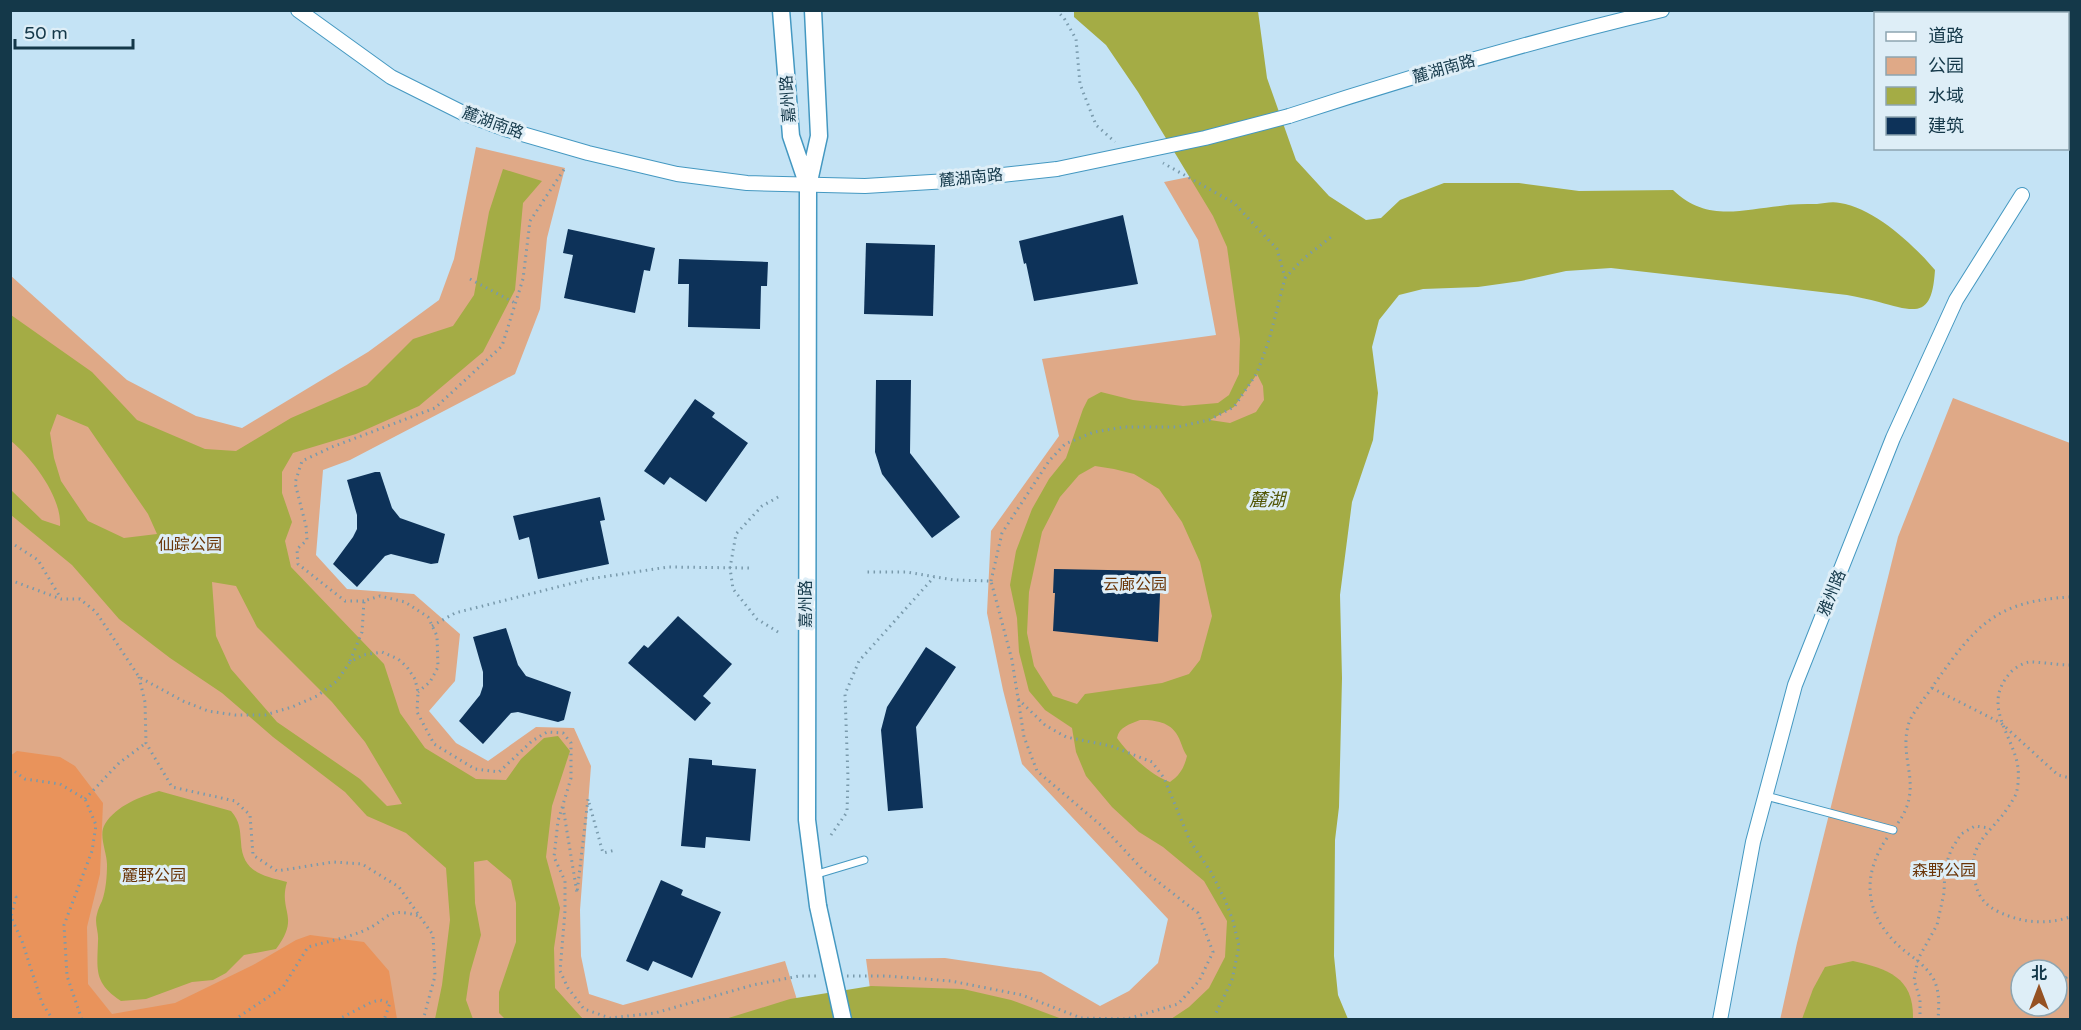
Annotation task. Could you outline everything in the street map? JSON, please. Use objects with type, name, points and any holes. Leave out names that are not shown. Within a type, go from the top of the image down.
[{"type":"street","name":"麓湖南路","points":[[298,10],[391,77],[463,113],[505,129],[588,153],[677,174],[747,183],[808,186],[948,182],[1058,169],[1205,138],[1289,116],[1369,90],[1541,41],[1662,10]]},
{"type":"street","name":"嘉州路","points":[[813,14],[819,135],[808,186],[807,820],[818,906],[843,1020]]},
{"type":"street","name":"嘉州路","points":[[781,15],[791,136],[808,186]]},
{"type":"street","name":"雅州路","points":[[1720,1020],[1753,842],[1795,685],[1893,438],[1956,300],[2022,195]]},
{"type":"lane","points":[[1766,796],[1893,830]]},
{"type":"lane","points":[[814,875],[864,860]]},
{"type":"path","points":[[1056,10],[1064,18],[1076,39],[1080,84],[1096,125],[1118,145]]},
{"type":"path","points":[[991,581],[1002,533],[1049,461],[1065,444],[1094,432],[1124,427],[1177,427],[1209,420],[1234,407],[1257,373],[1269,340],[1285,278],[1277,249],[1234,203],[1161,162]]},
{"type":"path","points":[[350,662],[363,655],[382,652],[398,659],[416,679],[418,692],[430,682],[438,667],[437,636],[428,617],[405,602],[380,597],[364,602],[345,601],[298,564],[297,549],[307,540],[306,526],[295,483],[302,462],[332,447],[435,408],[502,346],[523,279],[530,221],[565,168]]},
{"type":"path","points":[[1285,278],[1331,237]]},
{"type":"path","points":[[470,279],[515,303]]},
{"type":"path","points":[[778,632],[757,619],[733,589],[730,568],[736,534],[762,506],[780,496]]},
{"type":"path","points":[[10,542],[38,560],[61,599]]},
{"type":"path","points":[[432,626],[456,613],[589,579],[668,567],[749,568]]},
{"type":"path","points":[[831,835],[847,812],[845,694],[860,661],[934,577]]},
{"type":"path","points":[[10,580],[61,599],[80,599],[96,612],[139,677],[145,702],[146,743],[172,787],[235,801],[250,815],[253,855],[277,871],[333,862],[362,864],[399,887],[433,935],[435,975],[423,1020]]},
{"type":"path","points":[[1938,1020],[1939,994],[1933,979],[1918,959],[1894,941],[1874,916],[1870,898],[1870,873],[1879,850],[1906,811],[1910,795],[1910,774],[1906,752],[1908,724],[1956,654],[1984,623],[2007,609],[2041,598],[2070,597]]},
{"type":"path","points":[[139,677],[183,701],[208,711],[265,716],[317,696],[337,681],[350,662],[362,633],[364,602]]},
{"type":"path","points":[[2070,665],[2027,662],[2012,670],[2002,683],[1998,697],[2001,723],[2016,758],[2019,773],[2017,794],[1978,844],[1971,867],[1976,889],[1987,906],[2027,921],[2053,922],[2070,917]]},
{"type":"path","points":[[1932,688],[2001,723],[2058,775],[2070,778]]},
{"type":"path","points":[[1018,699],[1045,725],[1066,737],[1111,746],[1152,762],[1164,778],[1190,840],[1211,872],[1225,900],[1239,946],[1232,980],[1216,1013]]},
{"type":"path","points":[[85,799],[119,763],[146,743]]},
{"type":"path","points":[[10,768],[25,779],[60,783],[85,799],[96,825],[92,851],[64,925],[67,976],[82,1020]]},
{"type":"path","points":[[562,805],[578,893],[588,799],[603,853],[616,850]]},
{"type":"path","points":[[1920,1020],[1920,999],[1914,980],[1918,959],[1937,925],[1951,850],[1961,834],[1975,826],[1990,828]]},
{"type":"path","points":[[10,894],[16,897],[11,917],[22,941],[42,1003],[53,1020]]},
{"type":"path","points":[[234,1020],[283,987],[308,947],[366,930],[387,915],[402,911],[419,916]]},
{"type":"path","points":[[338,1020],[380,1000],[390,1003],[384,1020]]},
{"type":"green space","name":"仙踪公园","points":[[476,147],[565,168],[547,238],[540,309],[515,374],[350,460],[323,470],[316,555],[347,589],[414,594],[460,634],[455,681],[429,711],[456,743],[488,761],[536,727],[574,728],[591,766],[580,910],[581,956],[589,994],[623,1005],[785,961],[803,1019],[11,1019],[10,275],[127,380],[196,416],[242,428],[368,352],[439,300],[454,259]]},
{"type":"green space","name":"云廊公园","points":[[1263,162],[1267,1019],[874,1019],[866,959],[945,958],[1041,972],[1100,1006],[1129,991],[1158,963],[1168,919],[1022,764],[987,613],[991,531],[1059,436],[1042,359],[1216,335],[1198,240],[1164,182]]},
{"type":"green space","name":"森野公园","points":[[1953,398],[2070,443],[2070,1019],[1780,1020],[1898,537]]},
{"type":"shaded area","points":[[17,751],[60,757],[75,766],[103,803],[100,874],[87,927],[88,984],[112,1014],[175,1003],[253,965],[296,940],[310,935],[364,942],[389,971],[397,1019],[11,1019],[10,756]]},
{"type":"water","name":"麓湖","points":[[1074,11],[1258,11],[1267,78],[1296,160],[1329,196],[1366,220],[1381,218],[1400,200],[1444,183],[1519,183],[1579,191],[1673,190],[1698,207],[1724,212],[1834,202],[1853,206],[1879,220],[1916,249],[1935,270],[1933,285],[1926,304],[1913,309],[1847,295],[1611,268],[1566,271],[1478,287],[1423,289],[1399,295],[1379,320],[1372,347],[1378,393],[1373,440],[1352,502],[1340,595],[1342,678],[1339,807],[1335,840],[1334,956],[1338,995],[1348,1019],[1171,1019],[1189,1007],[1209,988],[1225,957],[1227,921],[1204,881],[1163,847],[1139,832],[1112,807],[1086,776],[1076,752],[1072,728],[1045,710],[1029,691],[1019,652],[1017,618],[1010,585],[1016,551],[1032,509],[1049,479],[1066,458],[1088,399],[1101,392],[1133,400],[1183,406],[1218,403],[1229,395],[1239,374],[1240,339],[1227,247],[1213,216],[1138,92],[1106,45],[1074,17]],"holes":[[[1257,374],[1263,386],[1264,400],[1256,412],[1230,423],[1210,420],[1234,407]],[[1095,466],[1114,469],[1134,474],[1159,489],[1182,522],[1200,562],[1212,616],[1200,660],[1189,674],[1162,683],[1085,694],[1077,704],[1053,696],[1034,666],[1027,633],[1029,592],[1042,532],[1060,497],[1079,475]],[[1140,720],[1150,720],[1173,729],[1187,756],[1181,771],[1170,782],[1141,764],[1117,738],[1118,734]]]},
{"type":"water","points":[[503,169],[542,181],[523,203],[515,290],[483,352],[419,406],[356,434],[293,453],[282,472],[282,493],[292,522],[285,541],[291,567],[384,664],[400,713],[425,748],[476,779],[506,780],[521,759],[544,738],[558,736],[570,751],[552,806],[546,857],[560,908],[554,948],[555,988],[583,1019],[505,1019],[499,1013],[499,992],[516,942],[516,903],[511,880],[487,860],[474,862],[475,903],[481,935],[470,973],[466,1000],[473,1019],[435,1019],[442,985],[450,920],[446,868],[406,833],[367,816],[345,792],[273,737],[222,693],[170,658],[119,619],[72,565],[11,515],[11,490],[42,520],[60,526],[56,503],[51,491],[28,457],[11,441],[11,315],[92,372],[137,420],[205,449],[236,451],[291,418],[367,385],[413,339],[453,326],[474,295],[489,212]],"holes":[[[57,414],[88,427],[148,514],[157,534],[124,538],[88,521],[61,481],[54,458],[50,433]],[[212,582],[236,586],[257,627],[332,702],[365,742],[402,804],[387,806],[360,779],[277,722],[231,669],[216,636]]]},
{"type":"water","points":[[159,791],[231,811],[238,822],[245,860],[262,875],[287,882],[285,900],[287,929],[276,949],[244,955],[226,973],[213,980],[192,982],[146,999],[121,1001],[106,988],[99,976],[98,968],[96,917],[102,901],[107,873],[102,833],[110,817],[122,807]]},
{"type":"water","points":[[1853,961],[1878,968],[1897,978],[1909,994],[1913,1019],[1802,1019],[1813,989],[1825,967]]},
{"type":"water","points":[[871,986],[963,989],[1011,1000],[1062,1019],[722,1020],[790,999]]},
{"type":"building","points":[[1123,215],[1138,284],[1034,301],[1019,241]]},
{"type":"building","points":[[568,229],[655,248],[650,271],[644,270],[635,313],[564,298],[573,255],[563,253]]},
{"type":"building","points":[[866,243],[935,245],[933,316],[864,314]]},
{"type":"building","points":[[679,259],[768,262],[767,286],[761,286],[760,329],[688,327],[689,284],[678,284]]},
{"type":"building","points":[[876,380],[911,380],[910,453],[960,517],[932,538],[882,474],[875,452]]},
{"type":"building","points":[[695,399],[715,413],[712,417],[748,443],[706,502],[670,477],[664,485],[644,471]]},
{"type":"building","points":[[380,472],[392,508],[400,518],[445,534],[438,563],[431,564],[391,554],[385,556],[357,587],[333,564],[357,529],[357,515],[347,480]]},
{"type":"building","points":[[600,497],[605,520],[600,521],[609,564],[538,579],[529,537],[519,540],[513,516]]},
{"type":"building","points":[[1054,569],[1161,571],[1158,642],[1053,631]]},
{"type":"building","points":[[678,616],[732,664],[703,696],[711,703],[695,721],[628,663],[644,645],[648,648]]},
{"type":"building","points":[[506,628],[518,665],[526,676],[571,692],[564,720],[558,722],[518,712],[511,713],[483,744],[459,721],[480,695],[483,686],[483,672],[473,637]]},
{"type":"building","points":[[926,647],[956,667],[916,727],[923,808],[888,811],[881,730],[887,707]]},
{"type":"building","points":[[689,758],[712,760],[712,765],[756,769],[750,841],[706,837],[705,848],[681,846]]},
{"type":"building","points":[[661,880],[683,890],[681,895],[721,912],[692,978],[653,961],[648,971],[626,961]]},
{"type":"park label","name":"麓野公园","points":[[154,876]]}]
